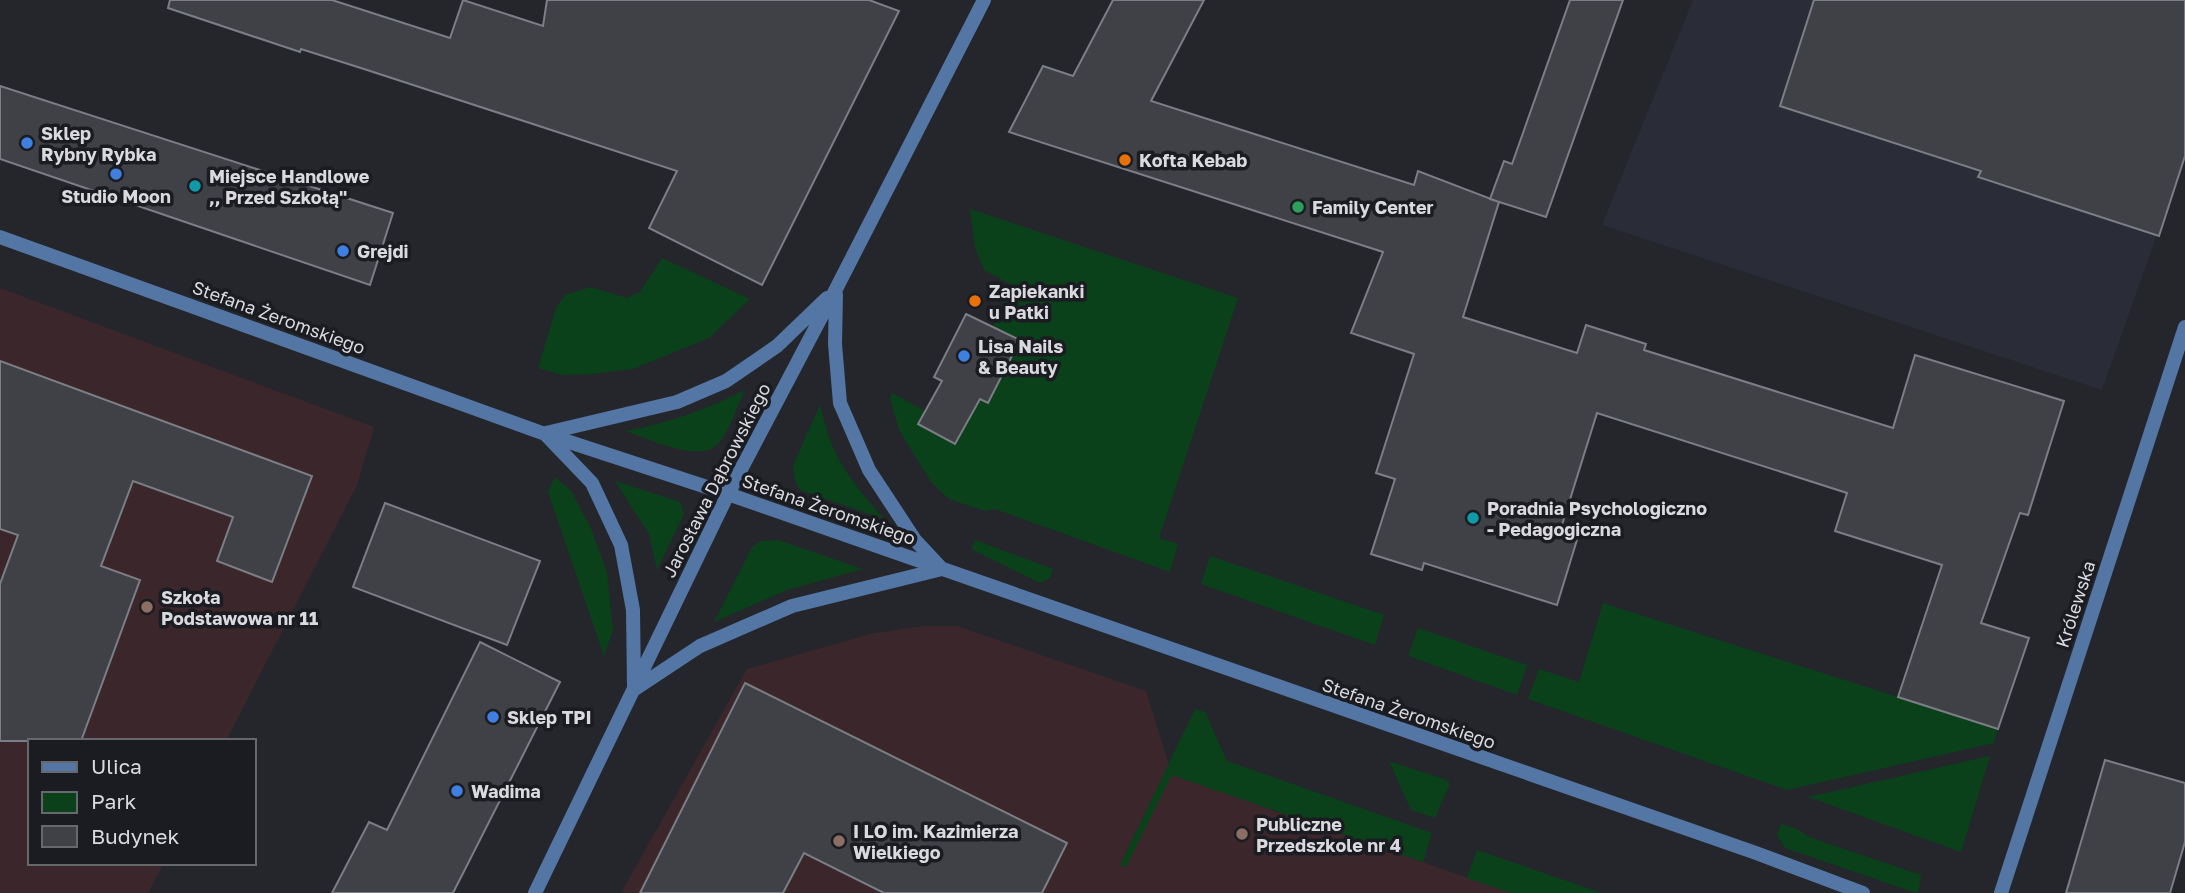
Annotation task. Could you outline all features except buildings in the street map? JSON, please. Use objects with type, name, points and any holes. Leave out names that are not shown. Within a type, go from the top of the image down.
[{"type":"street","name":"Jarosława Dąbrowskiego","points":[[536,893],[728,494],[984,0]]},
{"type":"street","name":"Stefana Żeromskiego","points":[[0,237],[545,434],[728,494],[1756,853],[1863,893]]},
{"type":"street","name":"Jarosława Dąbrowskiego","points":[[836,289],[835,344],[839,403],[869,470],[915,540],[942,569]]},
{"type":"street","points":[[545,434],[677,401],[726,381],[777,346],[836,289]]},
{"type":"street","name":"Królewska","points":[[2001,893],[2185,327]]},
{"type":"street","name":"Jarosława Dąbrowskiego","points":[[545,434],[592,483],[621,545],[633,610],[634,690]]},
{"type":"street","points":[[634,690],[700,646],[792,606],[942,569]]},
{"type":"shaded area","points":[[1693,0],[2185,0],[2185,155],[2102,390],[1602,225]]},
{"type":"shaded area","name":"Szkoła Podstawowa nr 11","points":[[0,288],[374,427],[357,485],[227,739],[28,739],[28,865],[163,865],[148,893],[0,893]]},
{"type":"shaded area","points":[[923,626],[957,626],[1146,691],[1172,775],[1511,893],[621,893],[747,669],[870,634]]},
{"type":"green space","points":[[970,209],[1238,298],[1159,538],[1178,544],[1170,572],[995,509],[985,511],[949,499],[931,482],[899,430],[890,399],[892,393],[925,411],[919,424],[955,443],[980,399],[988,403],[1020,341],[993,327],[1012,285],[984,270],[975,248]]},
{"type":"green space","points":[[662,258],[750,299],[709,338],[633,369],[563,375],[538,368],[556,308],[565,295],[591,287],[627,298],[640,292]]},
{"type":"green space","points":[[745,390],[726,433],[718,444],[710,449],[686,451],[625,431],[686,415]]},
{"type":"green space","points":[[820,405],[839,460],[860,491],[884,519],[800,490],[795,481],[793,465]]},
{"type":"green space","points":[[555,477],[571,491],[590,526],[607,572],[613,630],[604,656],[548,492]]},
{"type":"green space","points":[[615,481],[680,502],[684,514],[657,570],[649,534]]},
{"type":"green space","points":[[778,540],[863,569],[787,590],[714,622],[752,547],[761,541]]},
{"type":"green space","points":[[975,540],[1053,569],[1050,578],[1040,583],[971,549]]},
{"type":"green space","points":[[1210,556],[1384,615],[1375,645],[1201,584]]},
{"type":"green space","points":[[1603,603],[1998,729],[1994,743],[1787,790],[1528,699],[1539,669],[1579,682]]},
{"type":"green space","points":[[1418,628],[1527,665],[1517,695],[1408,656]]},
{"type":"green space","points":[[1195,709],[1205,712],[1227,761],[1432,833],[1423,862],[1172,775],[1126,867],[1120,865]]},
{"type":"green space","points":[[1990,756],[1961,852],[1808,797]]},
{"type":"green space","points":[[1389,761],[1447,780],[1450,784],[1435,818],[1411,810]]},
{"type":"green space","points":[[1781,824],[1797,829],[1809,837],[1921,875],[1919,890],[1916,893],[1785,848],[1777,835]]},
{"type":"green space","points":[[1477,850],[1602,893],[1511,893],[1467,878]]},
{"type":"place","name":"Sklep Rybny Rybka","points":[[27,143]]},
{"type":"place","name":"Kofta Kebab","points":[[1125,160]]},
{"type":"place","name":"Studio Moon","points":[[116,174]]},
{"type":"place","name":"Miejsce Handlowe ,, Przed Szkołą\"","points":[[195,186]]},
{"type":"place","name":"Family Center","points":[[1298,207]]},
{"type":"place","name":"Grejdi","points":[[343,251]]},
{"type":"place","name":"Zapiekanki u Patki","points":[[975,301]]},
{"type":"place","name":"Lisa Nails & Beauty","points":[[964,356]]},
{"type":"place","name":"Poradnia Psychologiczno - Pedagogiczna","points":[[1473,518]]},
{"type":"place","name":"Szkoła Podstawowa nr 11","points":[[147,607]]},
{"type":"place","name":"Sklep TPI","points":[[493,717]]},
{"type":"place","name":"Wadima","points":[[457,791]]},
{"type":"place","name":"Publiczne Przedszkole nr 4","points":[[1242,834]]},
{"type":"place","name":"I LO im. Kazimierza Wielkiego","points":[[839,841]]}]
